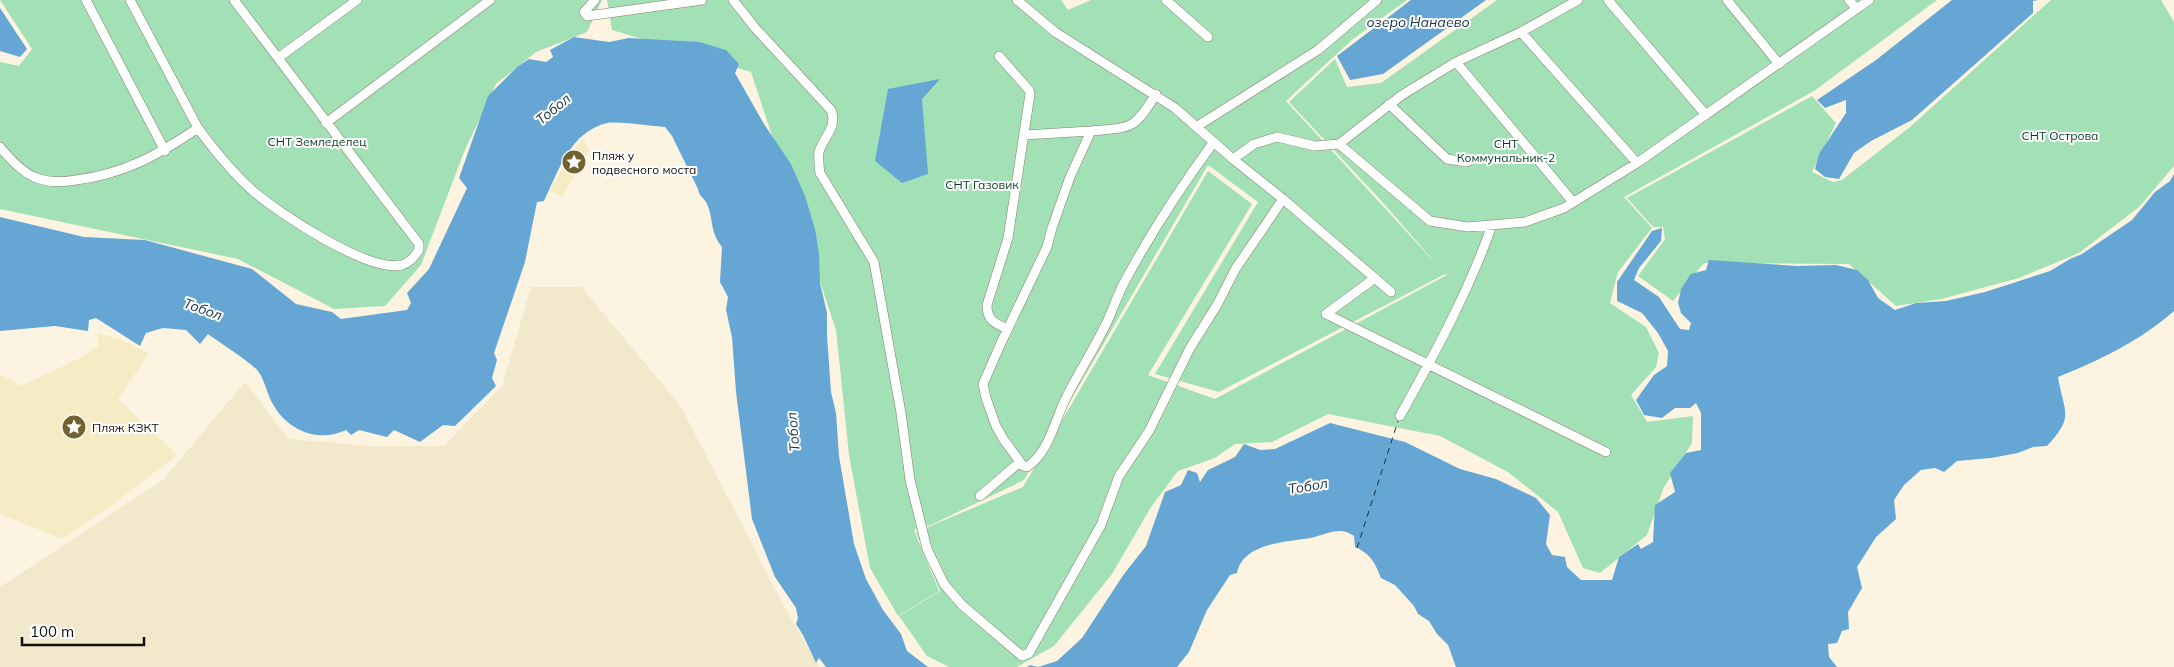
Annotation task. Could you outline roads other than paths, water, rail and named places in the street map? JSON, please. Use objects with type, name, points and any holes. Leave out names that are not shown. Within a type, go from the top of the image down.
[{"type":"street","points":[[86,0],[165,151]]},
{"type":"street","points":[[130,0],[198,128],[210,144],[254,191],[300,224],[352,254],[368,260],[393,265],[408,262],[419,250],[419,244],[326,124],[234,0]]},
{"type":"street","points":[[278,58],[356,0]]},
{"type":"street","points":[[326,124],[490,0]]},
{"type":"street","points":[[596,0],[584,12],[587,16],[702,0]]},
{"type":"street","points":[[733,0],[756,29],[831,110],[833,123],[820,150],[818,162],[820,173],[874,262],[901,413],[910,480],[927,549],[944,584],[962,605],[1022,656],[1029,653],[1101,525],[1119,476],[1148,431],[1170,386],[1236,268],[1282,199]]},
{"type":"street","points":[[1017,0],[1055,32],[1176,108],[1213,143],[1391,292]]},
{"type":"street","points":[[1166,0],[1208,38]]},
{"type":"street","points":[[1196,127],[1318,50],[1377,0]]},
{"type":"street","points":[[1233,159],[1254,144],[1277,137],[1315,146],[1339,144],[1389,104],[1456,62],[1521,32],[1578,0]]},
{"type":"street","points":[[1608,0],[1706,115]]},
{"type":"street","points":[[1727,0],[1779,64]]},
{"type":"street","points":[[1849,0],[1857,9]]},
{"type":"street","points":[[1339,144],[1430,221],[1468,227],[1525,222],[1564,208],[1637,163],[1869,0]]},
{"type":"street","points":[[1521,32],[1637,163]]},
{"type":"street","points":[[999,56],[1029,90],[1024,136],[1008,238],[987,305],[987,315],[990,320],[1007,329]]},
{"type":"street","points":[[1456,62],[1573,202]]},
{"type":"street","points":[[1024,136],[1131,126],[1144,114],[1156,94]]},
{"type":"street","points":[[1389,104],[1447,159],[1467,162]]},
{"type":"street","points":[[0,147],[19,167],[35,178],[56,182],[107,175],[128,168],[165,151],[198,128]]},
{"type":"street","points":[[1091,131],[1070,177],[1047,247],[1007,329],[983,384],[996,426],[1023,466],[1027,467],[1040,455],[1064,402],[1107,322],[1122,286],[1141,252],[1175,196],[1213,143]]},
{"type":"street","points":[[1400,416],[1429,365],[1479,263],[1492,225]]},
{"type":"street","points":[[1375,278],[1326,314],[1606,452]]},
{"type":"street","points":[[980,496],[1020,462]]},
{"type":"water","name":"озеро Нанаево","points":[[1411,0],[1486,0],[1383,74],[1350,80],[1337,56]]},
{"type":"water","points":[[1952,0],[2038,0],[2033,1],[2033,13],[1912,120],[1871,141],[1854,153],[1839,179],[1825,177],[1815,169],[1819,154],[1846,113],[1846,100],[1825,108],[1817,100],[1876,60]]},
{"type":"water","points":[[0,8],[27,49],[20,57],[0,51]]},
{"type":"water","name":"Тобол","points":[[574,37],[609,42],[629,38],[699,42],[726,50],[739,64],[735,73],[764,124],[791,164],[805,196],[815,229],[819,253],[820,283],[827,313],[831,392],[836,413],[839,456],[854,544],[866,579],[883,610],[901,634],[907,651],[928,667],[826,667],[819,658],[816,663],[796,624],[798,618],[796,608],[775,577],[752,519],[736,392],[732,337],[726,310],[728,297],[720,282],[722,247],[713,230],[706,202],[699,193],[672,136],[665,127],[607,123],[594,128],[575,143],[561,165],[544,201],[537,202],[525,262],[494,353],[497,360],[492,378],[496,386],[455,426],[443,425],[420,442],[394,430],[387,437],[359,430],[351,435],[346,430],[336,434],[315,435],[296,428],[280,415],[274,406],[258,371],[208,334],[200,344],[186,330],[163,328],[146,333],[140,346],[96,318],[89,320],[88,331],[55,326],[0,331],[0,217],[84,237],[145,240],[252,269],[296,304],[332,312],[341,319],[407,310],[411,303],[407,293],[429,269],[467,188],[459,178],[488,96],[517,67],[529,59],[546,62],[553,57],[550,50]]},
{"type":"water","points":[[940,79],[922,99],[928,174],[902,183],[875,161],[888,89]]},
{"type":"water","name":"Тобол","points":[[2174,174],[2174,311],[2147,332],[2119,349],[2058,377],[2065,414],[2061,428],[2047,446],[2033,447],[2018,453],[1991,458],[1957,461],[1944,472],[1935,468],[1921,470],[1904,485],[1894,500],[1896,519],[1876,537],[1857,567],[1862,588],[1848,612],[1849,629],[1842,631],[1837,643],[1828,644],[1829,657],[1837,667],[1456,667],[1448,645],[1437,634],[1429,621],[1418,614],[1414,606],[1395,585],[1381,578],[1372,560],[1355,547],[1354,536],[1338,531],[1278,543],[1256,550],[1248,555],[1241,563],[1237,573],[1230,575],[1207,610],[1189,652],[1177,667],[1038,667],[1057,661],[1082,638],[1124,574],[1146,546],[1165,492],[1181,485],[1188,470],[1197,473],[1200,482],[1208,470],[1235,457],[1244,444],[1260,450],[1275,449],[1330,423],[1405,442],[1460,469],[1496,479],[1536,498],[1550,515],[1546,544],[1552,555],[1565,557],[1567,567],[1581,580],[1612,580],[1619,557],[1638,544],[1641,549],[1653,542],[1655,505],[1675,492],[1670,473],[1686,453],[1701,450],[1701,413],[1696,403],[1690,408],[1675,408],[1662,418],[1644,415],[1636,400],[1654,375],[1667,366],[1668,351],[1658,333],[1642,313],[1617,301],[1617,282],[1652,231],[1662,228],[1661,241],[1639,268],[1634,280],[1659,297],[1680,329],[1689,330],[1691,323],[1681,313],[1678,303],[1681,289],[1691,274],[1706,270],[1709,260],[1797,266],[1836,265],[1857,270],[1868,280],[1878,298],[1895,310],[1916,303],[1946,301],[1985,292],[2050,271],[2082,254],[2132,220],[2155,192],[2170,181]]},
{"type":"place","name":"Пляж у подвесного моста","points":[[574,162]]},
{"type":"place","name":"Пляж КЗКТ","points":[[74,427]]},
{"type":"park label","name":"СНТ Острова","points":[[2060,135]]},
{"type":"park label","name":"СНТ Земледелец","points":[[317,141]]},
{"type":"park label","name":"СНТ Коммунальник-2","points":[[1506,150]]},
{"type":"park label","name":"СНТ Газовик","points":[[982,184]]}]
